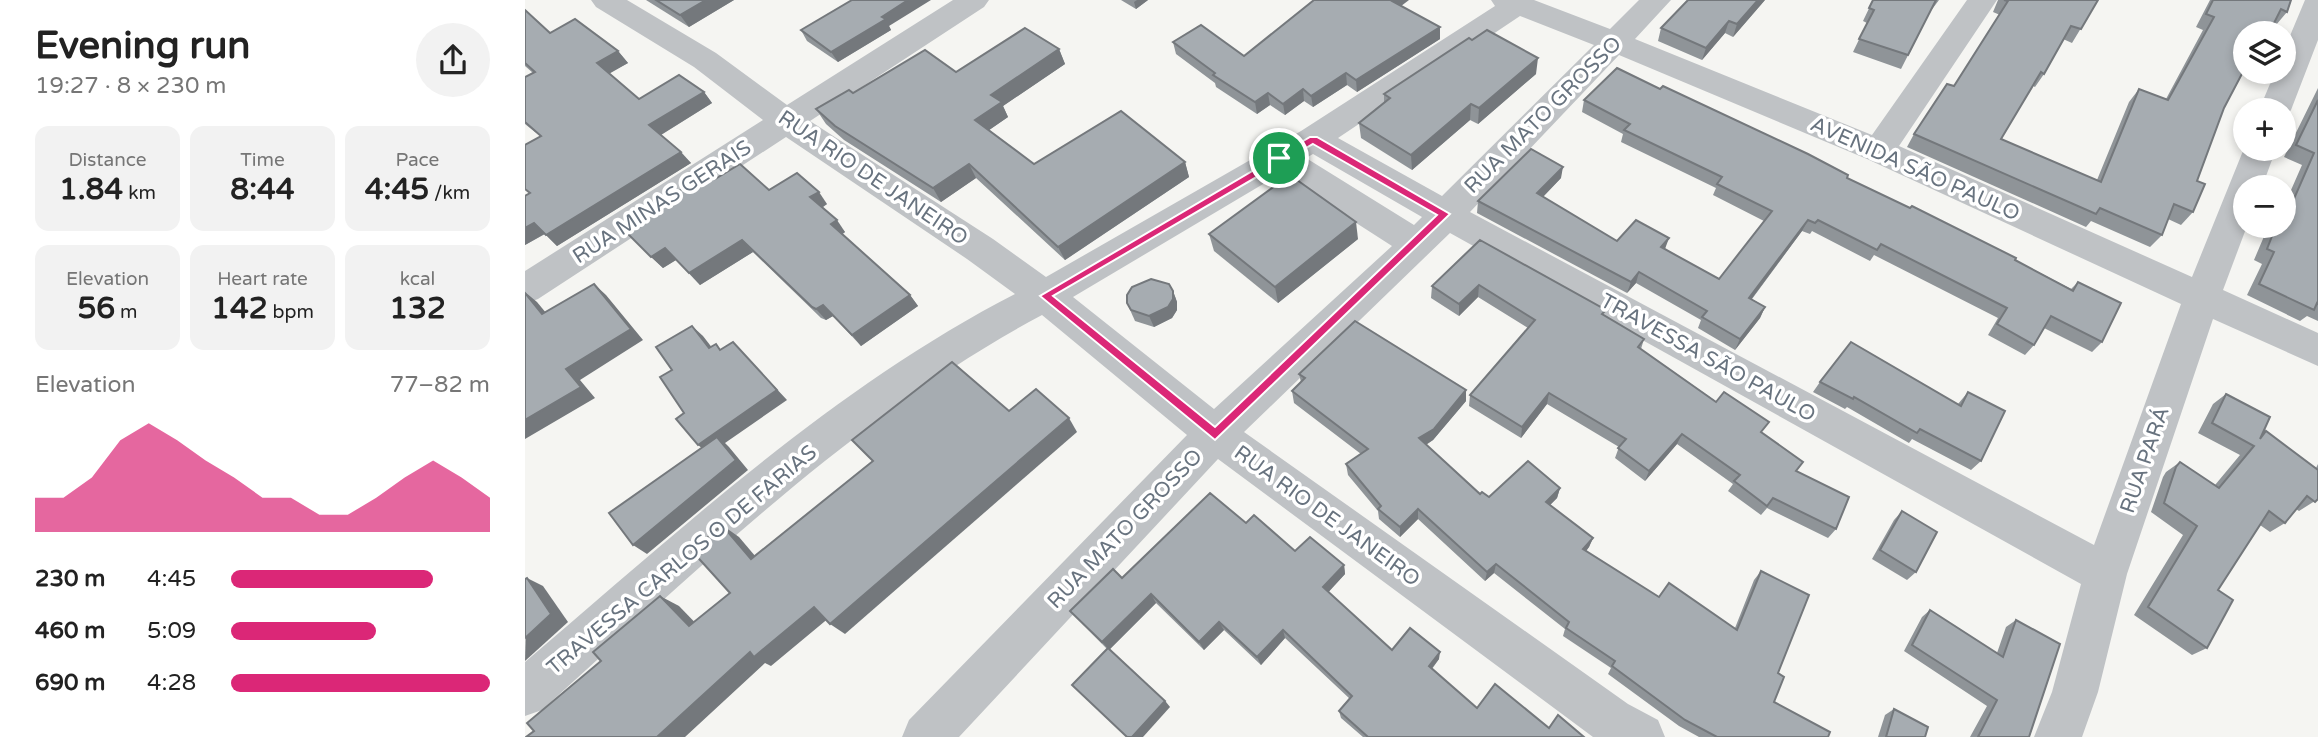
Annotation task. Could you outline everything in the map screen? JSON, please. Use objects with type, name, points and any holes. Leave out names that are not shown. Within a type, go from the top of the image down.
[{"type":"street","name":"RUA RIO DE JANEIRO","points":[[606,0],[705,60],[787,122],[980,249],[1045,296],[1215,435],[1611,721],[1641,737]]},
{"type":"street","name":"RUA MINAS GERAIS","points":[[525,289],[974,0]]},
{"type":"street","name":"RUA MATO GROSSO","points":[[926,737],[1215,435],[1417,244],[1656,0]]},
{"type":"street","points":[[1879,152],[1982,0]]},
{"type":"street","name":"AVENIDA SÃO PAULO","points":[[1511,2],[1615,42],[1879,152],[2318,350]]},
{"type":"street","name":"TRAVESSA CARLOS O DE FARIAS","points":[[525,693],[739,506],[883,395],[976,332],[1045,296],[1313,139],[1511,2]]},
{"type":"street","points":[[2281,98],[2318,2]]},
{"type":"street","name":"TRAVESSA SÃO PAULO","points":[[1313,139],[1445,214],[2105,574]]},
{"type":"street","points":[[1279,158],[1417,244]]},
{"type":"street","name":"RUA PARÁ","points":[[2058,737],[2075,692],[2105,574],[2202,298],[2255,161]]},
{"type":"building","points":[[656,0],[706,0],[680,15]]},
{"type":"building","points":[[852,0],[908,0],[882,17],[886,19],[831,52],[801,30]]},
{"type":"building","points":[[1314,0],[1393,0],[1440,27],[1356,80],[1346,73],[1311,96],[1303,89],[1283,104],[1268,93],[1255,102],[1213,75],[1215,73],[1173,42],[1201,25],[1244,56]]},
{"type":"building","points":[[1688,0],[1758,0],[1737,24],[1729,21],[1706,48],[1661,28]]},
{"type":"building","points":[[1873,0],[1936,0],[1908,55],[1859,39],[1874,10],[1869,8]]},
{"type":"building","points":[[2004,0],[2098,0],[2081,29],[2071,26],[2044,74],[2041,72],[2001,139],[2101,182],[2139,89],[2168,100],[2214,17],[2206,14],[2213,0],[2291,0],[2287,12],[2281,9],[2275,21],[2233,21],[2233,84],[2237,84],[2224,108],[2197,181],[2205,184],[2193,212],[2174,204],[2162,235],[2100,208],[2096,214],[1914,134],[1947,84],[1954,86],[2008,1]]},
{"type":"building","points":[[525,10],[550,33],[575,19],[618,51],[597,63],[639,99],[679,75],[704,92],[649,125],[681,152],[546,235],[534,223],[525,228],[525,196],[530,193],[525,189],[525,145],[541,136],[525,122],[525,77],[535,72],[525,63]]},
{"type":"building","points":[[1025,28],[1059,49],[991,95],[1002,102],[975,120],[1034,164],[1121,111],[1185,162],[1058,247],[969,164],[933,188],[835,126],[816,109],[849,90],[853,93],[925,50],[956,72]]},
{"type":"building","points":[[1487,30],[1538,58],[1479,108],[1471,104],[1411,155],[1359,123],[1390,98],[1384,94],[1469,38],[1472,40]]},
{"type":"building","points":[[1617,68],[1660,89],[1663,86],[1808,154],[1848,175],[1847,178],[1910,208],[1912,206],[2016,258],[2015,260],[2073,291],[2078,282],[2121,303],[2102,342],[2051,316],[2034,345],[1997,324],[2007,308],[1881,244],[1877,250],[1818,220],[1815,223],[1808,220],[1749,298],[1765,307],[1740,339],[1702,317],[1707,311],[1639,272],[1631,282],[1478,201],[1531,149],[1563,167],[1537,193],[1617,241],[1636,220],[1669,238],[1661,247],[1719,279],[1772,211],[1717,184],[1722,177],[1624,130],[1630,124],[1584,100]]},
{"type":"building","points":[[2318,100],[2318,304],[2314,310],[2259,284],[2274,252],[2267,249],[2271,238],[2296,238],[2296,194],[2314,153],[2296,145]]},
{"type":"building","points":[[740,164],[769,190],[797,173],[819,192],[810,197],[837,220],[831,224],[910,295],[852,335],[823,305],[816,309],[812,307],[742,240],[689,273],[665,248],[651,257],[622,228],[707,173],[715,179]]},
{"type":"building","points":[[1290,175],[1356,222],[1275,287],[1209,234]]},
{"type":"building","points":[[1480,240],[1606,310],[1602,314],[1644,339],[1638,347],[1716,402],[1724,392],[1769,422],[1761,432],[1803,462],[1796,471],[1849,497],[1836,529],[1773,498],[1767,506],[1734,481],[1740,475],[1682,434],[1649,471],[1618,448],[1626,439],[1549,393],[1522,427],[1470,395],[1535,320],[1479,285],[1459,304],[1432,286]]},
{"type":"building","points":[[1151,279],[1169,284],[1173,299],[1168,307],[1149,316],[1131,310],[1127,295],[1132,287]]},
{"type":"building","points":[[594,284],[631,329],[566,369],[581,387],[525,420],[525,293],[542,314]]},
{"type":"building","points":[[1355,321],[1466,390],[1434,429],[1419,438],[1480,494],[1482,492],[1489,497],[1528,461],[1560,488],[1546,502],[1593,538],[1583,549],[1659,597],[1669,583],[1737,630],[1761,571],[1809,595],[1778,673],[1784,677],[1774,702],[1830,732],[1828,737],[1717,737],[1685,720],[1612,666],[1615,661],[1566,628],[1569,622],[1496,564],[1487,572],[1418,509],[1400,527],[1378,509],[1381,506],[1346,464],[1368,449],[1292,391],[1305,378],[1299,374]]},
{"type":"building","points":[[692,326],[709,348],[716,344],[720,350],[733,342],[777,390],[698,445],[676,419],[684,413],[660,377],[672,370],[656,347]]},
{"type":"building","points":[[1851,342],[1961,406],[1968,392],[2005,411],[1981,461],[1920,429],[1917,433],[1854,397],[1853,399],[1820,382]]},
{"type":"building","points":[[952,362],[1009,411],[1036,389],[1069,418],[830,624],[814,607],[754,657],[750,652],[657,737],[526,737],[534,731],[527,723],[601,661],[593,652],[660,596],[689,626],[730,593],[692,551],[722,525],[751,559],[873,461],[852,440]]},
{"type":"building","points":[[2226,394],[2270,417],[2260,439],[2266,431],[2318,470],[2318,499],[2315,502],[2307,496],[2285,523],[2269,511],[2218,590],[2233,600],[2207,648],[2148,607],[2197,526],[2164,503],[2176,467],[2180,462],[2219,488],[2254,446],[2212,423]]},
{"type":"building","points":[[717,437],[736,460],[633,545],[609,513]]},
{"type":"building","points":[[1210,493],[1246,523],[1254,515],[1295,551],[1310,537],[1344,565],[1323,587],[1392,650],[1410,628],[1440,652],[1429,666],[1477,708],[1495,684],[1549,728],[1558,715],[1584,737],[1368,737],[1339,711],[1352,696],[1283,630],[1257,657],[1219,622],[1199,642],[1151,594],[1102,642],[1070,611],[1113,569],[1122,578]]},
{"type":"building","points":[[1902,511],[1937,532],[1916,572],[1880,550]]},
{"type":"building","points":[[527,578],[551,614],[525,638],[525,579]]},
{"type":"building","points":[[1930,610],[2003,657],[2016,620],[2060,644],[2029,737],[1978,737],[1997,700],[1912,645]]},
{"type":"building","points":[[1108,648],[1165,701],[1132,737],[1127,737],[1072,685]]},
{"type":"building","points":[[1894,709],[1928,727],[1925,737],[1886,737]]},
{"type":"route","points":[[1313,139],[1445,214],[1417,244],[1215,435],[1045,296],[1279,158],[1313,139]]}]
